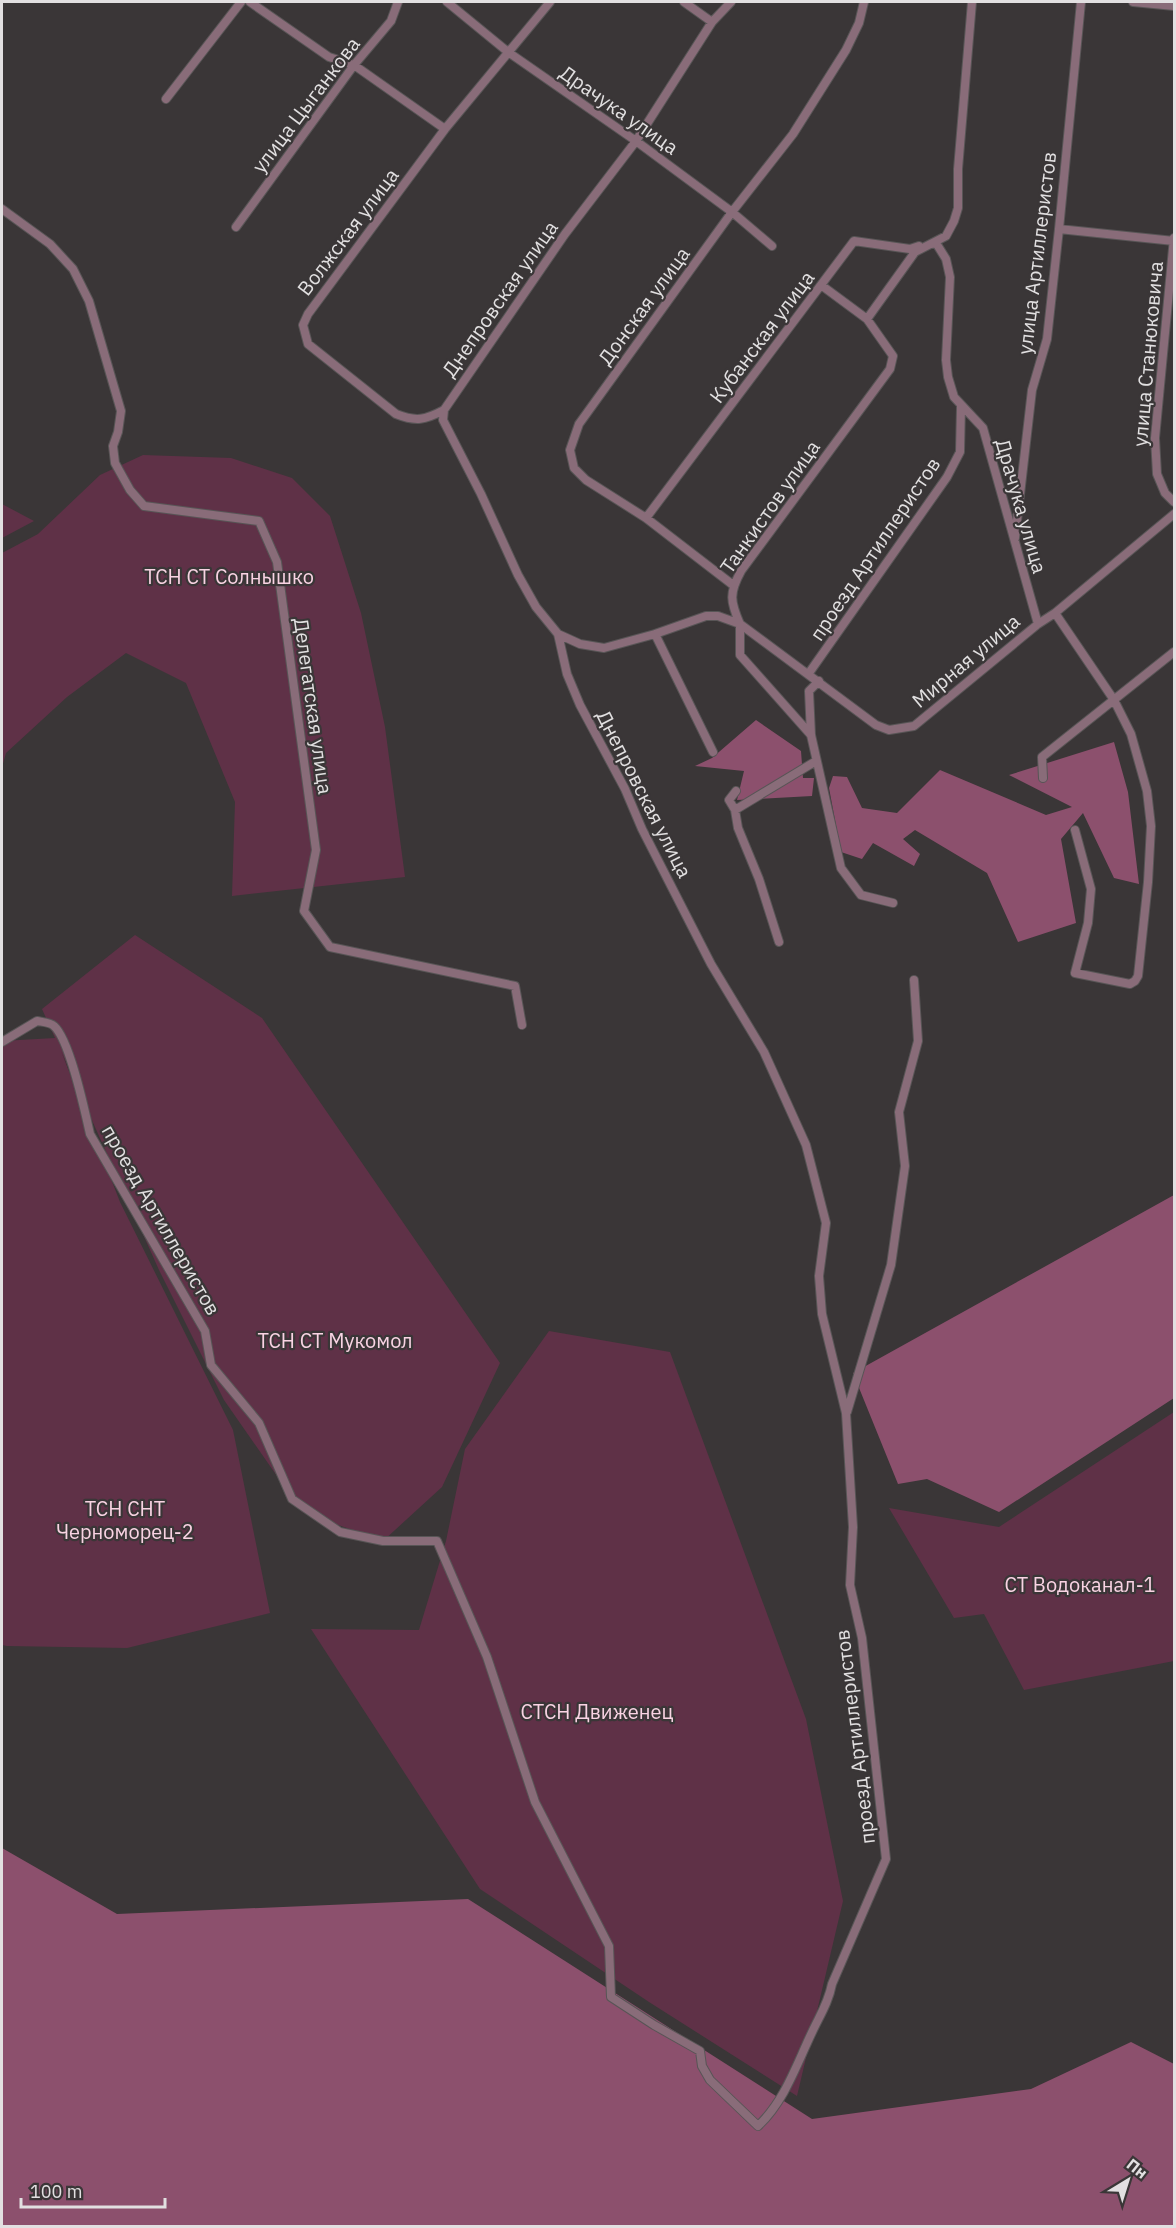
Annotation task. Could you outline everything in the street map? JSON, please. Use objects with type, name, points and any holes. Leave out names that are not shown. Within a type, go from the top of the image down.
[{"type":"street","points":[[166,99],[241,2]]},
{"type":"street","points":[[250,2],[329,57],[354,65],[445,129]]},
{"type":"street","name":"улица Цыганкова","points":[[237,227],[354,65],[391,21],[398,2]]},
{"type":"street","name":"Драчука улица","points":[[447,2],[508,52],[636,141],[732,212],[772,246]]},
{"type":"street","name":"Волжская улица","points":[[444,410],[432,416],[411,420],[396,414],[308,344],[303,325],[308,314],[445,129],[550,2]]},
{"type":"street","points":[[684,2],[712,22]]},
{"type":"street","name":"Днепровская улица","points":[[655,634],[604,648],[580,644],[558,634],[536,607],[519,575],[443,420],[444,410],[565,234],[636,141],[712,22],[731,2]]},
{"type":"street","name":"Донская улица","points":[[733,585],[646,518],[586,480],[574,468],[570,450],[579,424],[732,212],[793,134],[846,50],[859,23],[864,2]]},
{"type":"street","points":[[821,285],[867,319],[915,252],[946,236],[958,208],[958,168],[972,2]]},
{"type":"street","name":"улица Артиллеристов","points":[[1014,544],[1032,390],[1047,339],[1081,2]]},
{"type":"street","points":[[1133,2],[1174,6]]},
{"type":"street","name":"Делегатская улица","points":[[2,209],[50,244],[73,269],[89,301],[121,411],[113,446],[115,463],[130,490],[144,506],[259,521],[268,541],[277,562],[316,850],[304,911],[330,946],[515,986],[522,1026]]},
{"type":"street","points":[[1059,230],[1174,240]]},
{"type":"street","name":"улица Станюковича","points":[[1174,240],[1155,438],[1157,474],[1165,493],[1174,502]]},
{"type":"street","name":"Кубанская улица","points":[[646,518],[854,241],[910,249],[936,243]]},
{"type":"street","points":[[936,243],[946,259],[950,277],[946,369],[954,397],[961,406]]},
{"type":"street","name":"Танкистов улица","points":[[811,735],[740,655],[740,624],[731,603],[733,585],[890,369],[893,356],[867,319]]},
{"type":"street","name":"Драчука улица","points":[[961,406],[983,428],[1038,624]]},
{"type":"street","name":"проезд Артиллеристов","points":[[810,673],[947,477],[960,452],[961,406]]},
{"type":"street","name":"Мирная улица","points":[[740,624],[810,673],[876,724],[889,730],[914,726],[1174,514]]},
{"type":"street","points":[[1055,613],[1114,700],[1131,734],[1147,791],[1151,826],[1148,882],[1138,976],[1130,984],[1075,973],[1088,923],[1091,889],[1075,830]]},
{"type":"street","points":[[713,752],[655,634],[706,616],[718,616],[740,624]]},
{"type":"street","name":"Днепровская улица","points":[[558,634],[567,674],[580,705],[620,779],[642,829],[711,964]]},
{"type":"street","points":[[1043,778],[1042,757],[1174,652]]},
{"type":"street","points":[[819,681],[809,691],[811,735],[841,868],[861,895],[893,903]]},
{"type":"street","points":[[735,810],[816,761]]},
{"type":"street","points":[[736,791],[729,800],[735,810],[738,828],[759,879],[779,942]]},
{"type":"street","name":"проезд Артиллеристов","points":[[2,1042],[37,1021],[53,1024],[61,1034],[82,1098],[90,1134],[205,1330],[211,1365],[259,1423],[292,1499],[340,1532],[383,1541],[437,1541],[487,1657],[535,1802],[609,1946],[611,1997],[700,2051],[702,2066],[710,2080],[758,2126],[767,2118],[797,2067],[828,2004],[832,1984],[886,1859],[862,1638],[850,1585],[853,1527],[846,1413],[822,1314],[819,1276],[826,1223],[806,1145],[764,1052],[711,964]]},
{"type":"street","points":[[846,1413],[891,1265],[904,1166],[899,1112],[918,1041],[914,980]]},
{"type":"green space","name":"ТСН СТ Солнышко","points":[[143,455],[231,458],[292,478],[330,516],[361,613],[385,727],[405,877],[232,896],[235,802],[186,683],[126,653],[67,697],[6,753],[2,767],[2,553],[38,534],[100,475]]},
{"type":"green space","points":[[2,504],[34,521],[2,538]]},
{"type":"green space","points":[[135,935],[262,1018],[500,1363],[442,1487],[383,1541],[302,1512],[224,1400],[159,1270],[61,1051],[120,1202],[233,1430],[270,1613],[127,1648],[7,1646],[2,1645],[2,1041],[55,1038],[42,1009]]},
{"type":"green space","name":"СТСН Движенец","points":[[549,1331],[670,1352],[806,1719],[843,1901],[797,2096],[649,2002],[480,1889],[311,1629],[419,1630],[446,1541],[465,1449]]},
{"type":"green space","name":"СТ Водоканал-1","points":[[1174,1412],[1174,1661],[1024,1690],[984,1614],[954,1618],[889,1508],[999,1527]]},
{"type":"shaded area","points":[[756,720],[801,751],[803,778],[814,778],[812,796],[737,800],[744,771],[695,766],[712,758]]},
{"type":"shaded area","points":[[1114,742],[1128,792],[1139,884],[1114,878],[1083,813],[1061,839],[1076,923],[1018,942],[987,873],[915,830],[903,839],[920,854],[914,866],[873,843],[862,859],[841,852],[829,788],[833,776],[847,777],[862,808],[897,813],[940,770],[1046,815],[1072,807],[1009,775]]},
{"type":"shaded area","points":[[1174,1195],[1174,1398],[999,1512],[927,1479],[898,1484],[853,1373]]},
{"type":"shaded area","points":[[2,1848],[117,1914],[468,1899],[812,2119],[1031,2089],[1131,2042],[1174,2064],[1174,2226],[2,2226]]},
{"type":"park label","name":"ТСН СТ Мукомол","points":[[335,1341]]},
{"type":"park label","name":"ТСН СНТ Черноморец-2","points":[[125,1520]]}]
